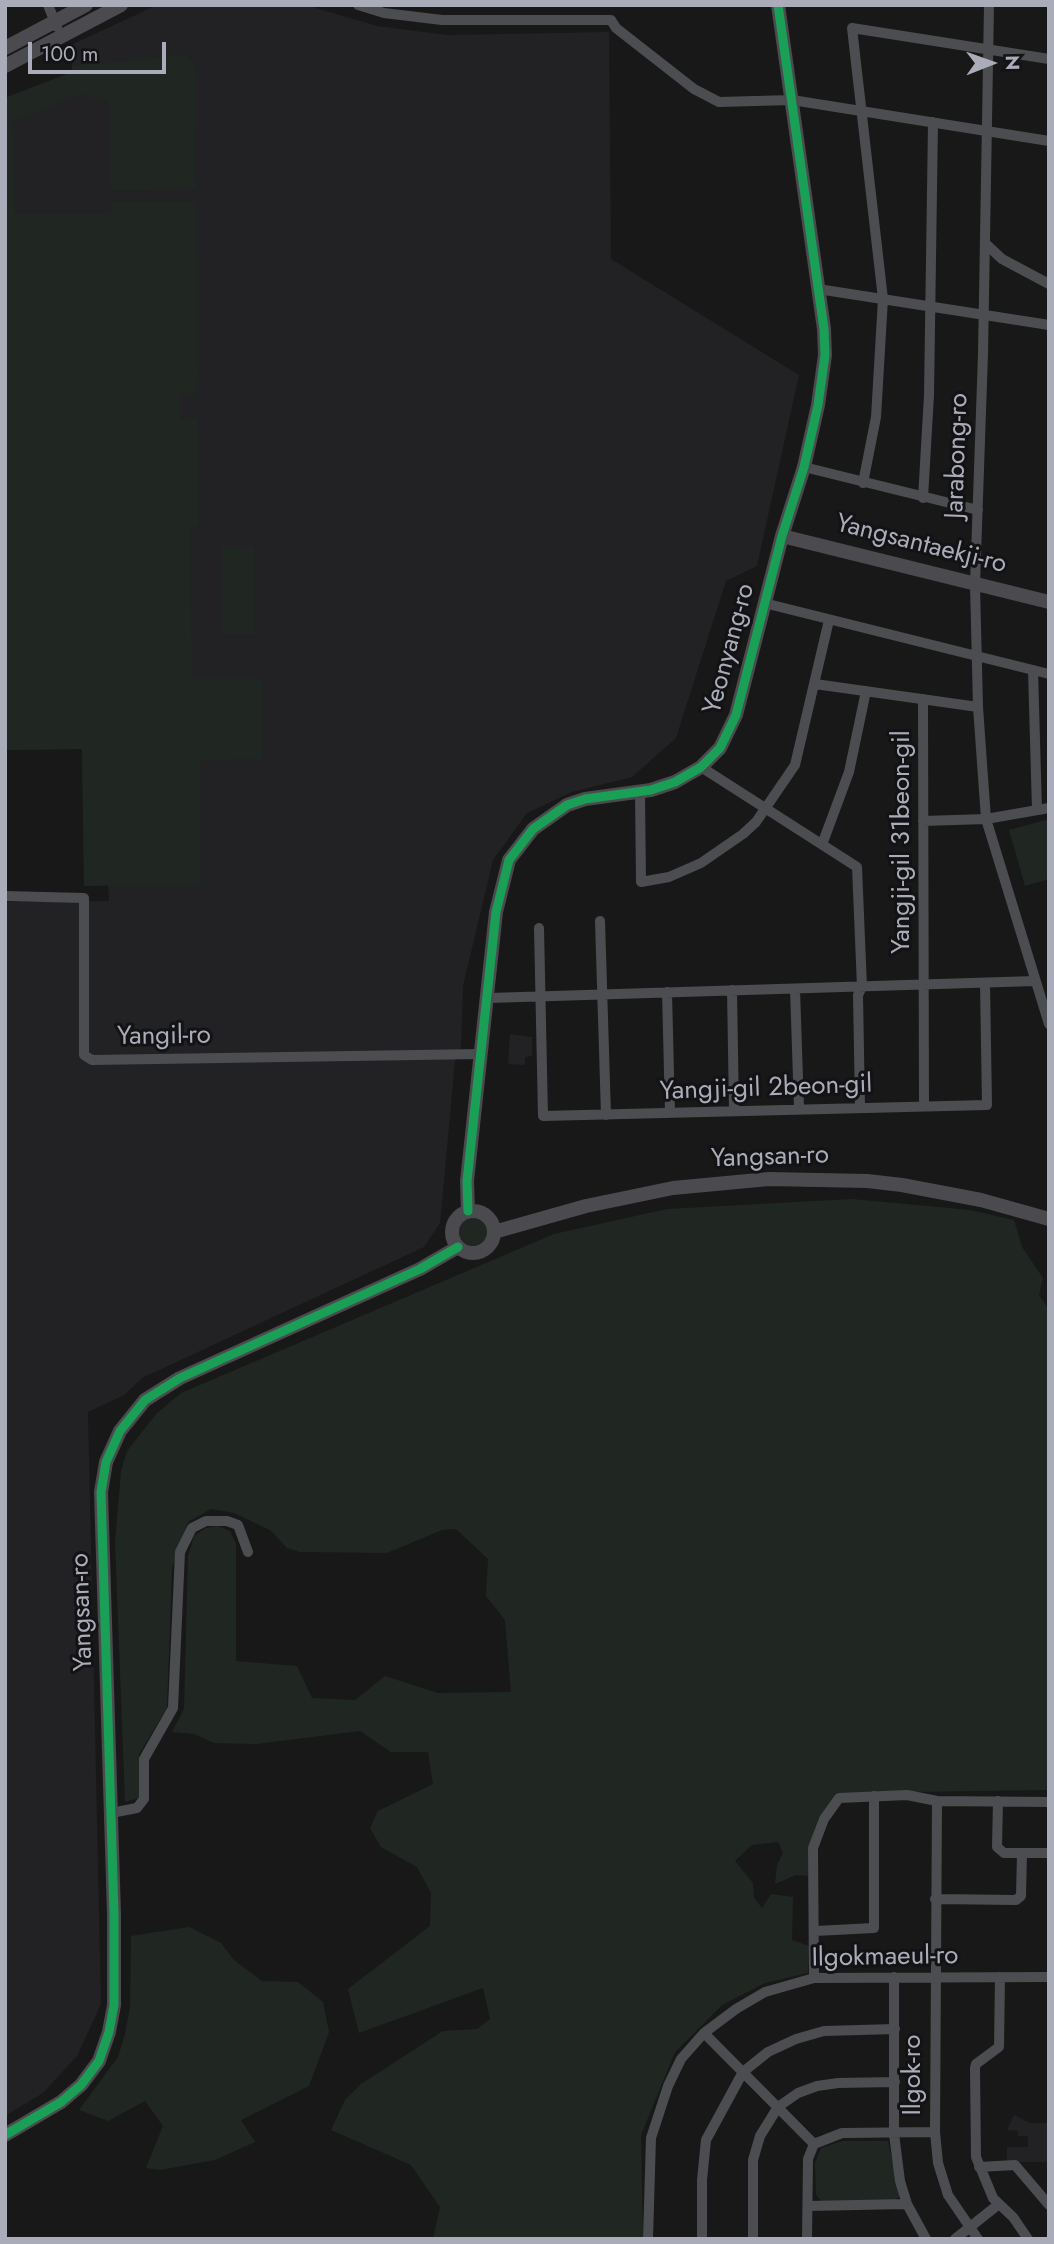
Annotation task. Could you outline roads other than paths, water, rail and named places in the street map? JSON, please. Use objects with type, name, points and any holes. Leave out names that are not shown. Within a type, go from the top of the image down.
[{"type":"street","points":[[48,5],[62,36]]},
{"type":"street","points":[[5,48],[86,5]]},
{"type":"street","points":[[5,66],[121,5]]},
{"type":"street","points":[[358,5],[456,20],[611,20],[660,64],[708,98],[719,102],[792,100],[1049,141]]},
{"type":"street","name":"Yeonyang-ro","points":[[468,1212],[467,1181],[489,998],[496,912],[502,880],[516,848],[544,819],[567,805],[611,794],[640,792],[675,782],[701,767],[729,734],[741,699],[782,536],[804,467],[818,405],[825,355],[778,5]]},
{"type":"street","name":"Jarabong-ro","points":[[989,5],[986,244],[975,584],[978,707],[986,819],[1049,1024]]},
{"type":"street","points":[[863,482],[876,409],[883,299],[852,28],[1049,59]]},
{"type":"street","points":[[923,498],[929,395],[933,122]]},
{"type":"street","points":[[986,244],[1002,259],[1049,284]]},
{"type":"street","points":[[818,289],[1049,325]]},
{"type":"street","points":[[804,467],[978,510]]},
{"type":"street","name":"Yangsantaekji-ro","points":[[782,536],[1049,602]]},
{"type":"street","points":[[764,603],[1049,674]]},
{"type":"street","points":[[640,792],[641,882],[669,877],[715,855],[756,822],[795,765],[829,620]]},
{"type":"street","points":[[1033,670],[1037,810]]},
{"type":"street","points":[[816,684],[978,707]]},
{"type":"street","points":[[823,842],[849,772],[866,691]]},
{"type":"street","name":"Yangji-gil 31beon-gil","points":[[923,699],[925,1106]]},
{"type":"street","points":[[701,767],[823,842],[858,867],[862,986],[858,995],[860,1107]]},
{"type":"street","points":[[923,821],[986,819],[1049,808]]},
{"type":"street","name":"Yangil-ro","points":[[5,896],[83,898],[84,1055],[92,1060],[481,1054]]},
{"type":"street","points":[[600,921],[606,1115]]},
{"type":"street","points":[[539,928],[542,996]]},
{"type":"street","points":[[489,998],[1035,981]]},
{"type":"street","name":"Yangji-gil 2beon-gil","points":[[542,996],[543,1116],[987,1105],[985,983]]},
{"type":"street","points":[[795,989],[799,1108]]},
{"type":"street","points":[[732,990],[734,1111]]},
{"type":"street","points":[[667,992],[670,1113]]},
{"type":"street","name":"Yangsan-ro","points":[[494,1232],[586,1206],[661,1190],[769,1179],[867,1181],[902,1185],[981,1199],[1049,1219]]},
{"type":"street","points":[[468,1212],[486,1216],[494,1232],[489,1245],[479,1252],[466,1252],[458,1247],[452,1228],[456,1220],[468,1212]]},
{"type":"street","name":"Yangsan-ro","points":[[5,2135],[61,2102],[81,2085],[99,2061],[109,2032],[114,2005],[102,1492],[106,1462],[120,1432],[145,1400],[180,1378],[420,1269],[458,1247]]},
{"type":"street","points":[[111,1813],[137,1808],[144,1799],[144,1759],[173,1708],[180,1552],[192,1528],[206,1521],[227,1521],[238,1525],[248,1552]]},
{"type":"street","points":[[814,1978],[813,1847],[824,1819],[839,1798],[907,1795],[937,1801],[1049,1802]]},
{"type":"street","points":[[815,1931],[874,1928],[874,1796]]},
{"type":"street","name":"Ilgok-ro","points":[[937,1801],[935,2132],[938,2164],[948,2195],[978,2239]]},
{"type":"street","points":[[998,1801],[998,1847],[1004,1853],[1049,1853]]},
{"type":"street","points":[[935,1899],[1016,1900],[1021,1896],[1022,1853]]},
{"type":"street","points":[[894,1977],[894,2134],[900,2181],[907,2204],[926,2239]]},
{"type":"street","points":[[1000,1977],[999,2047],[976,2064],[975,2068],[979,2167],[999,2204],[1028,2239]]},
{"type":"street","name":"Ilgokmaeul-ro","points":[[648,2239],[651,2138],[668,2086],[681,2059],[704,2033],[765,1992],[814,1978],[1049,1977]]},
{"type":"street","points":[[702,2239],[702,2180],[706,2140],[743,2072],[768,2052],[796,2039],[824,2031],[895,2028]]},
{"type":"street","points":[[704,2033],[814,2144]]},
{"type":"street","points":[[753,2239],[753,2160],[760,2136],[778,2107],[798,2093],[838,2083],[895,2082]]},
{"type":"street","points":[[807,2239],[808,2159],[814,2144],[842,2133],[935,2132]]},
{"type":"street","points":[[979,2167],[1015,2165],[1049,2205]]},
{"type":"street","points":[[808,2206],[907,2204]]},
{"type":"street","points":[[955,2239],[999,2204]]}]
